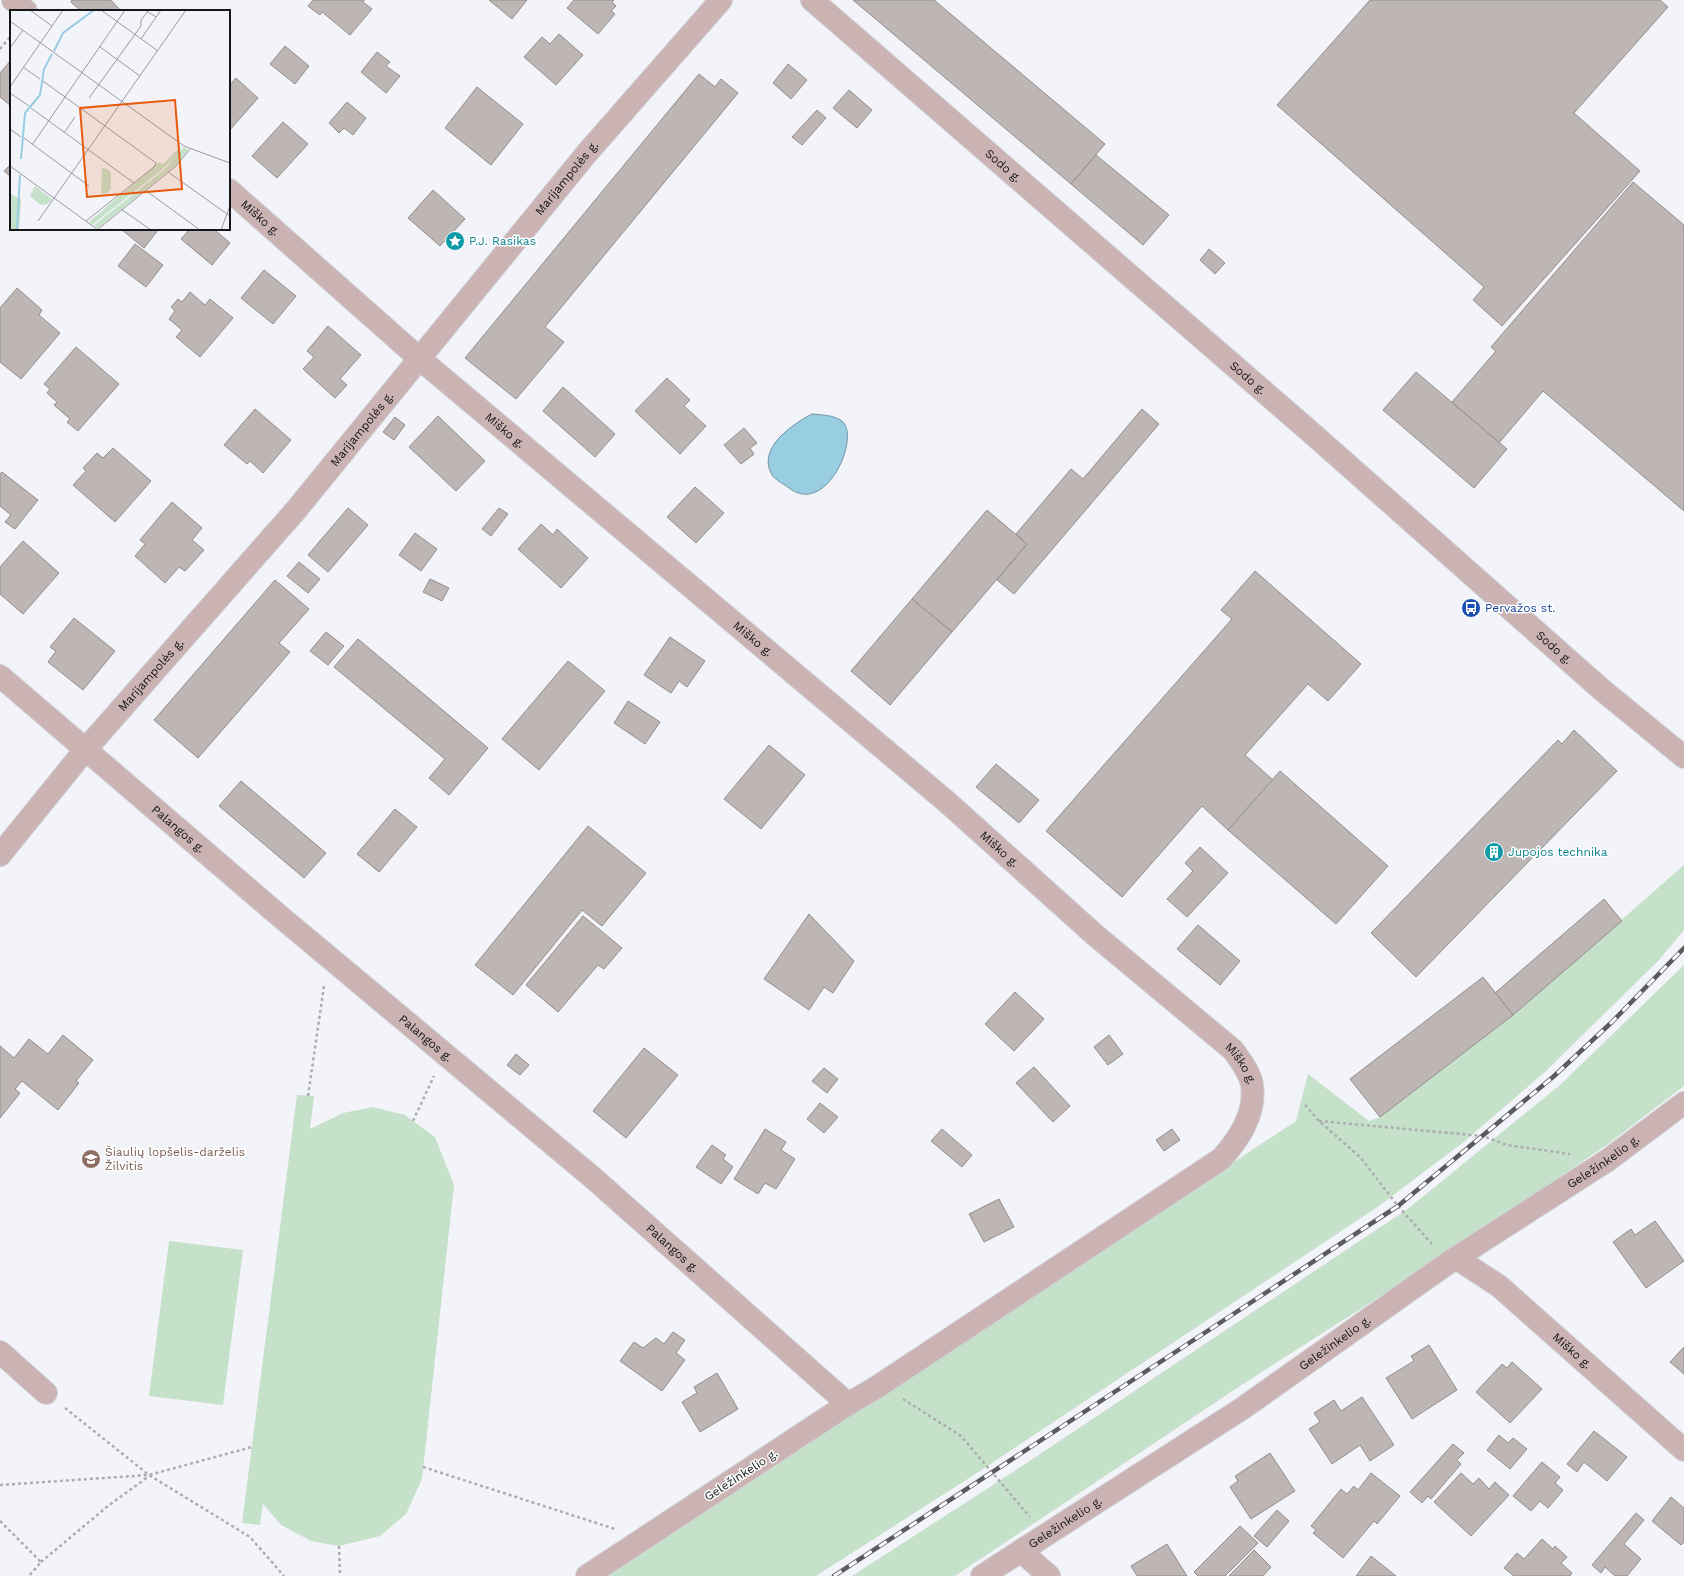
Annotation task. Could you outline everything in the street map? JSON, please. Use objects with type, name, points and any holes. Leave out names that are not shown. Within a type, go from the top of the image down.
[{"type":"street","points":[[13,0],[25,10]]},
{"type":"street","name":"Marijampolės g.","points":[[0,855],[85,750],[296,510],[587,153],[721,0]]},
{"type":"street","name":"Sodo g.","points":[[812,0],[1298,421],[1601,689],[1684,757]]},
{"type":"street","name":"Miško g.","points":[[230,191],[420,359],[935,792],[1095,935],[1233,1050],[1245,1068],[1252,1084],[1252,1103]]},
{"type":"street","name":"Palangos g.","points":[[0,676],[328,956],[592,1177],[848,1404]]},
{"type":"street","name":"Geležinkelio g.","points":[[587,1576],[848,1404],[877,1387],[1221,1159],[1236,1142],[1245,1126],[1252,1103]]},
{"type":"street","name":"Geležinkelio g.","points":[[982,1576],[1244,1408],[1452,1260],[1608,1160],[1684,1103]]},
{"type":"street","name":"Miško g.","points":[[1452,1260],[1499,1286],[1684,1450]]},
{"type":"street","points":[[0,1352],[46,1393]]},
{"type":"street","points":[[1021,1551],[1049,1576]]},
{"type":"path","points":[[0,49],[10,37]]},
{"type":"path","points":[[308,1096],[328,956]]},
{"type":"path","points":[[413,1121],[444,1054]]},
{"type":"path","points":[[1305,1105],[1319,1122],[1360,1157],[1398,1206],[1452,1260]]},
{"type":"path","points":[[1319,1122],[1483,1136],[1507,1145],[1608,1160]]},
{"type":"path","points":[[877,1387],[903,1399],[961,1436],[1046,1535]]},
{"type":"path","points":[[46,1393],[149,1476],[250,1537],[284,1576]]},
{"type":"path","points":[[0,1485],[149,1476],[252,1447]]},
{"type":"path","points":[[424,1467],[644,1539]]},
{"type":"path","points":[[29,1576],[41,1562],[108,1506],[149,1476]]},
{"type":"path","points":[[0,1521],[41,1562]]},
{"type":"path","points":[[339,1546],[340,1576]]},
{"type":"green space","points":[[1684,865],[1684,930],[1658,961],[1546,1071],[1465,1141],[1379,1206],[977,1473],[816,1576],[606,1576],[1296,1121],[1308,1074],[1369,1121],[1380,1117],[1513,1015]]},
{"type":"green space","points":[[1684,965],[1684,1086],[1608,1144],[1448,1253],[1240,1386],[955,1576],[852,1576],[1013,1472],[1409,1208],[1561,1084]]},
{"type":"green space","points":[[297,1095],[314,1096],[310,1129],[343,1113],[373,1107],[405,1115],[435,1137],[454,1185],[422,1479],[406,1514],[380,1536],[339,1546],[311,1541],[281,1525],[263,1504],[260,1525],[242,1523]]},
{"type":"green space","points":[[169,1241],[243,1250],[223,1405],[149,1396]]},
{"type":"water","points":[[812,414],[832,416],[842,421],[847,429],[847,442],[844,456],[837,471],[827,484],[816,492],[803,494],[789,488],[772,475],[768,463],[769,454],[773,446],[787,430]]},
{"type":"building","points":[[72,0],[111,0],[120,10],[80,10],[71,2]]},
{"type":"building","points":[[313,0],[364,0],[363,2],[372,9],[350,35],[322,12],[320,15],[308,6]]},
{"type":"building","points":[[489,0],[527,0],[512,19]]},
{"type":"building","points":[[574,0],[614,0],[612,2],[616,6],[611,11],[615,14],[598,34],[567,8]]},
{"type":"building","points":[[853,0],[934,0],[1105,144],[1071,184]]},
{"type":"building","points":[[1370,0],[1660,0],[1668,7],[1574,113],[1640,171],[1502,326],[1473,300],[1484,287],[1277,105]]},
{"type":"building","points":[[559,34],[583,55],[556,85],[524,57],[542,37],[550,44]]},
{"type":"building","points":[[285,46],[309,66],[295,84],[270,64]]},
{"type":"building","points":[[377,52],[390,62],[386,66],[400,76],[386,93],[361,72]]},
{"type":"building","points":[[10,61],[10,105],[0,97],[0,73]]},
{"type":"building","points":[[788,64],[807,80],[791,99],[773,83]]},
{"type":"building","points":[[699,74],[715,87],[721,79],[738,93],[545,327],[564,342],[516,399],[465,358]]},
{"type":"building","points":[[236,78],[258,98],[230,130],[230,85]]},
{"type":"building","points":[[477,87],[523,124],[491,165],[445,128]]},
{"type":"building","points":[[849,90],[872,110],[857,128],[833,108]]},
{"type":"building","points":[[347,102],[366,118],[353,135],[344,128],[339,133],[329,123]]},
{"type":"building","points":[[817,110],[826,118],[802,145],[792,137]]},
{"type":"building","points":[[283,122],[308,144],[277,178],[252,156]]},
{"type":"building","points":[[1096,155],[1169,215],[1143,245],[1071,184]]},
{"type":"building","points":[[10,165],[10,176],[4,171]]},
{"type":"building","points":[[1633,182],[1684,225],[1684,511],[1543,391],[1499,443],[1452,402],[1496,351],[1491,347]]},
{"type":"building","points":[[433,190],[465,219],[440,246],[408,218]]},
{"type":"building","points":[[122,230],[158,230],[144,248]]},
{"type":"building","points":[[189,230],[215,230],[230,243],[212,265],[181,239]]},
{"type":"building","points":[[135,244],[163,265],[146,287],[118,266]]},
{"type":"building","points":[[1209,249],[1225,263],[1215,274],[1200,260]]},
{"type":"building","points":[[264,270],[296,296],[273,324],[241,298]]},
{"type":"building","points":[[17,288],[42,310],[39,315],[60,333],[21,379],[0,362],[0,308]]},
{"type":"building","points":[[190,292],[205,305],[210,299],[233,318],[200,357],[176,337],[182,330],[169,319],[175,311],[171,307],[178,299],[182,302]]},
{"type":"building","points":[[328,326],[361,355],[340,379],[347,385],[335,398],[303,369],[314,357],[307,351]]},
{"type":"building","points":[[76,347],[119,384],[78,431],[67,422],[70,419],[54,405],[57,402],[47,393],[50,389],[44,384]]},
{"type":"building","points":[[1416,372],[1507,449],[1474,488],[1383,410]]},
{"type":"building","points":[[667,378],[690,400],[684,406],[706,426],[680,454],[635,411]]},
{"type":"building","points":[[563,387],[615,434],[595,457],[543,411]]},
{"type":"building","points":[[255,409],[291,440],[263,473],[250,461],[247,464],[224,445]]},
{"type":"building","points":[[1142,409],[1159,424],[1014,594],[997,580],[1027,544],[1016,534],[1071,469],[1083,479]]},
{"type":"building","points":[[438,416],[485,461],[456,491],[409,447]]},
{"type":"building","points":[[395,417],[405,425],[394,440],[383,432]]},
{"type":"building","points":[[744,428],[757,443],[750,448],[754,454],[741,464],[724,445]]},
{"type":"building","points":[[113,448],[151,481],[115,522],[73,485],[86,471],[83,468],[97,453],[103,458]]},
{"type":"building","points":[[2,472],[38,500],[15,529],[5,522],[11,515],[0,506],[0,474]]},
{"type":"building","points":[[695,487],[724,513],[696,543],[667,517]]},
{"type":"building","points":[[172,502],[202,528],[192,540],[204,550],[185,571],[179,567],[165,583],[135,556],[145,544],[140,540]]},
{"type":"building","points":[[348,508],[368,525],[328,572],[308,555]]},
{"type":"building","points":[[499,508],[508,514],[491,536],[482,529]]},
{"type":"building","points":[[987,510],[1027,544],[952,632],[912,599]]},
{"type":"building","points":[[541,524],[553,535],[557,529],[588,558],[561,588],[518,549]]},
{"type":"building","points":[[415,533],[437,549],[421,571],[399,555]]},
{"type":"building","points":[[23,541],[59,573],[23,614],[0,594],[0,567]]},
{"type":"building","points":[[299,562],[320,579],[308,593],[287,576]]},
{"type":"building","points":[[1255,571],[1361,664],[1328,701],[1308,684],[1245,755],[1273,780],[1228,830],[1202,806],[1122,897],[1046,831],[1232,619],[1221,610]]},
{"type":"building","points":[[430,579],[449,588],[442,601],[423,592]]},
{"type":"building","points":[[275,580],[309,609],[279,643],[290,652],[198,758],[154,720]]},
{"type":"building","points":[[912,599],[952,632],[890,705],[851,671]]},
{"type":"building","points":[[74,618],[115,651],[83,690],[48,662],[56,651],[50,647]]},
{"type":"building","points":[[326,632],[344,646],[328,665],[310,651]]},
{"type":"building","points":[[670,637],[705,661],[687,687],[679,681],[671,693],[644,675]]},
{"type":"building","points":[[358,639],[488,748],[449,795],[429,778],[445,759],[334,667]]},
{"type":"building","points":[[568,661],[605,691],[539,770],[502,739]]},
{"type":"building","points":[[628,701],[660,722],[645,744],[614,723]]},
{"type":"building","name":"Jupojos technika","points":[[1574,730],[1617,771],[1416,977],[1371,933],[1558,740],[1562,744]]},
{"type":"building","points":[[769,745],[805,775],[761,829],[724,799]]},
{"type":"building","points":[[996,764],[1039,800],[1019,823],[976,787]]},
{"type":"building","points":[[1280,771],[1388,866],[1336,924],[1228,830]]},
{"type":"building","points":[[241,781],[326,853],[304,878],[219,806]]},
{"type":"building","points":[[395,809],[417,827],[379,872],[357,854]]},
{"type":"building","points":[[588,826],[646,873],[602,926],[582,910],[513,995],[475,965]]},
{"type":"building","points":[[1200,847],[1228,873],[1187,917],[1167,899],[1193,871],[1185,863]]},
{"type":"building","points":[[1604,899],[1622,921],[1513,1015],[1495,993]]},
{"type":"building","points":[[809,914],[854,961],[833,993],[824,987],[809,1010],[764,979]]},
{"type":"building","points":[[583,916],[622,948],[604,969],[598,965],[558,1012],[526,985]]},
{"type":"building","points":[[1198,925],[1240,961],[1220,985],[1177,949]]},
{"type":"building","points":[[1483,977],[1513,1015],[1380,1117],[1350,1079]]},
{"type":"building","points":[[1015,992],[1044,1019],[1014,1051],[985,1024]]},
{"type":"building","points":[[63,1035],[93,1060],[76,1081],[79,1083],[58,1110],[22,1081],[15,1089],[20,1093],[0,1118],[0,1046],[14,1058],[29,1039],[48,1054]]},
{"type":"building","points":[[1109,1035],[1123,1054],[1108,1065],[1094,1047]]},
{"type":"building","points":[[644,1048],[678,1075],[626,1138],[593,1111]]},
{"type":"building","points":[[516,1054],[529,1065],[520,1075],[507,1065]]},
{"type":"building","points":[[1034,1067],[1070,1106],[1053,1122],[1016,1083]]},
{"type":"building","points":[[824,1068],[838,1079],[827,1093],[812,1081]]},
{"type":"building","points":[[820,1103],[838,1117],[824,1133],[807,1119]]},
{"type":"building","points":[[765,1129],[786,1142],[781,1150],[795,1159],[776,1189],[765,1183],[758,1194],[734,1179]]},
{"type":"building","points":[[942,1129],[972,1155],[962,1167],[931,1141]]},
{"type":"building","points":[[1172,1129],[1180,1140],[1164,1151],[1156,1140]]},
{"type":"building","points":[[712,1145],[726,1155],[723,1159],[733,1167],[721,1184],[696,1167]]},
{"type":"building","points":[[999,1199],[1014,1227],[984,1242],[969,1214]]},
{"type":"building","points":[[1655,1221],[1684,1261],[1646,1288],[1613,1242],[1631,1229],[1635,1235]]},
{"type":"building","points":[[673,1332],[685,1340],[676,1353],[685,1360],[662,1391],[620,1361],[634,1342],[643,1348],[656,1338],[664,1344]]},
{"type":"building","points":[[1429,1345],[1457,1390],[1412,1419],[1386,1378],[1414,1361],[1411,1356]]},
{"type":"building","points":[[1684,1347],[1684,1374],[1670,1362]]},
{"type":"building","points":[[1512,1362],[1542,1389],[1510,1423],[1476,1392],[1502,1364],[1507,1368]]},
{"type":"building","points":[[717,1373],[738,1409],[700,1432],[682,1402],[697,1393],[694,1387]]},
{"type":"building","points":[[1362,1397],[1394,1445],[1370,1461],[1360,1445],[1332,1464],[1309,1429],[1320,1422],[1314,1413],[1334,1400],[1341,1411]]},
{"type":"building","points":[[1594,1431],[1627,1457],[1607,1481],[1584,1462],[1577,1472],[1567,1464]]},
{"type":"building","points":[[1499,1435],[1508,1443],[1513,1438],[1527,1449],[1510,1469],[1487,1450]]},
{"type":"building","points":[[1453,1444],[1464,1453],[1457,1460],[1461,1464],[1431,1499],[1428,1496],[1422,1503],[1410,1492]]},
{"type":"building","points":[[1270,1453],[1295,1491],[1251,1519],[1230,1487],[1238,1481],[1235,1476]]},
{"type":"building","points":[[1542,1462],[1560,1477],[1555,1483],[1563,1490],[1548,1508],[1540,1501],[1531,1511],[1513,1496]]},
{"type":"building","points":[[1371,1473],[1400,1496],[1377,1524],[1374,1521],[1343,1558],[1313,1533],[1316,1530],[1311,1526],[1341,1489],[1347,1494],[1354,1486],[1358,1490]]},
{"type":"building","points":[[1461,1473],[1473,1484],[1479,1478],[1489,1489],[1495,1482],[1509,1495],[1471,1536],[1434,1502]]},
{"type":"building","points":[[1671,1497],[1684,1508],[1684,1542],[1681,1545],[1652,1521]]},
{"type":"building","points":[[1277,1510],[1289,1521],[1267,1547],[1254,1536]]},
{"type":"building","points":[[1636,1513],[1644,1520],[1624,1544],[1641,1559],[1627,1576],[1615,1576],[1605,1567],[1601,1573],[1592,1565]]},
{"type":"building","points":[[1240,1526],[1258,1543],[1225,1576],[1198,1576],[1194,1572]]},
{"type":"building","points":[[1542,1539],[1553,1549],[1555,1546],[1567,1557],[1561,1563],[1572,1573],[1570,1576],[1514,1576],[1504,1568],[1517,1553],[1524,1559]]},
{"type":"building","points":[[1167,1544],[1187,1576],[1137,1576],[1131,1566]]},
{"type":"building","points":[[1254,1550],[1271,1567],[1263,1576],[1229,1576]]},
{"type":"building","points":[[1371,1556],[1396,1576],[1356,1576]]},
{"type":"railway","points":[[834,1576],[1398,1206],[1553,1077],[1612,1022],[1684,948]]},
{"type":"place","name":"P.J. Rasikas","points":[[455,241]]},
{"type":"place","name":"Pervažos st.","points":[[1471,608]]},
{"type":"place","name":"Jupojos technika","points":[[1494,852]]},
{"type":"place","name":"Šiaulių lopšelis-darželis Žilvitis","points":[[91,1159]]}]
